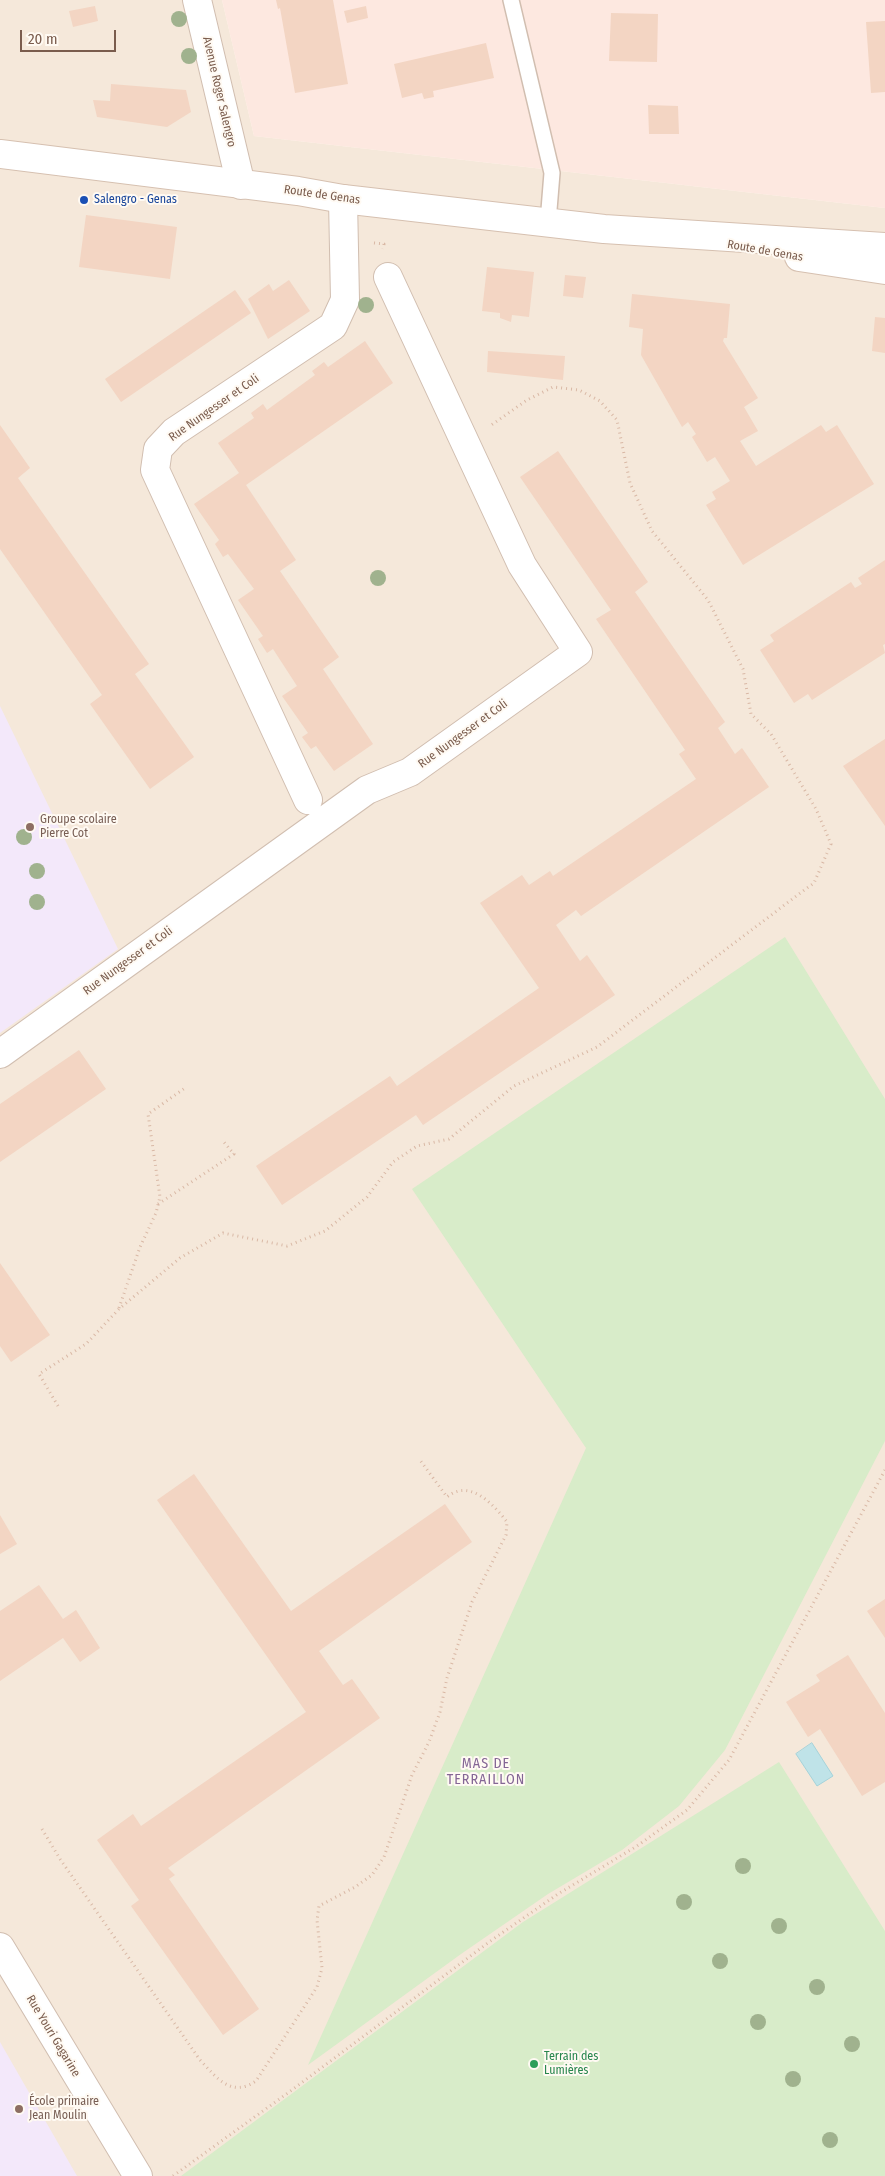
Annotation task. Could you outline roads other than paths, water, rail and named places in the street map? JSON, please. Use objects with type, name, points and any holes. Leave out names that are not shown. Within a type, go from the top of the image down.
[{"type":"street","name":"Avenue Roger Salengro","points":[[197,0],[241,185]]},
{"type":"street","name":"Route de Genas","points":[[0,154],[298,191],[343,199],[604,229],[885,247]]},
{"type":"street","name":"Rue Nungesser et Coli","points":[[308,800],[155,470],[158,449],[174,432],[333,326],[345,300],[343,199]]},
{"type":"street","name":"Route de Genas","points":[[644,231],[877,268]]},
{"type":"street","name":"Rue Nungesser et Coli","points":[[0,1054],[368,790],[410,772],[578,652],[522,565],[388,277]]},
{"type":"street","name":"Rue Youri Gagarine","points":[[0,1947],[138,2176]]},
{"type":"lane","points":[[510,0],[552,173],[548,222]]},
{"type":"water","points":[[812,1743],[833,1776],[817,1786],[796,1754]]},
{"type":"place","name":"Salengro - Genas","points":[[84,200]]},
{"type":"place","name":"Groupe scolaire Pierre Cot","points":[[30,827]]},
{"type":"place","name":"Terrain des Lumières","points":[[534,2064]]},
{"type":"place","name":"École primaire Jean Moulin","points":[[19,2109]]},
{"type":"district","name":"MAS DE TERRAILLON","points":[[486,1772]]}]
